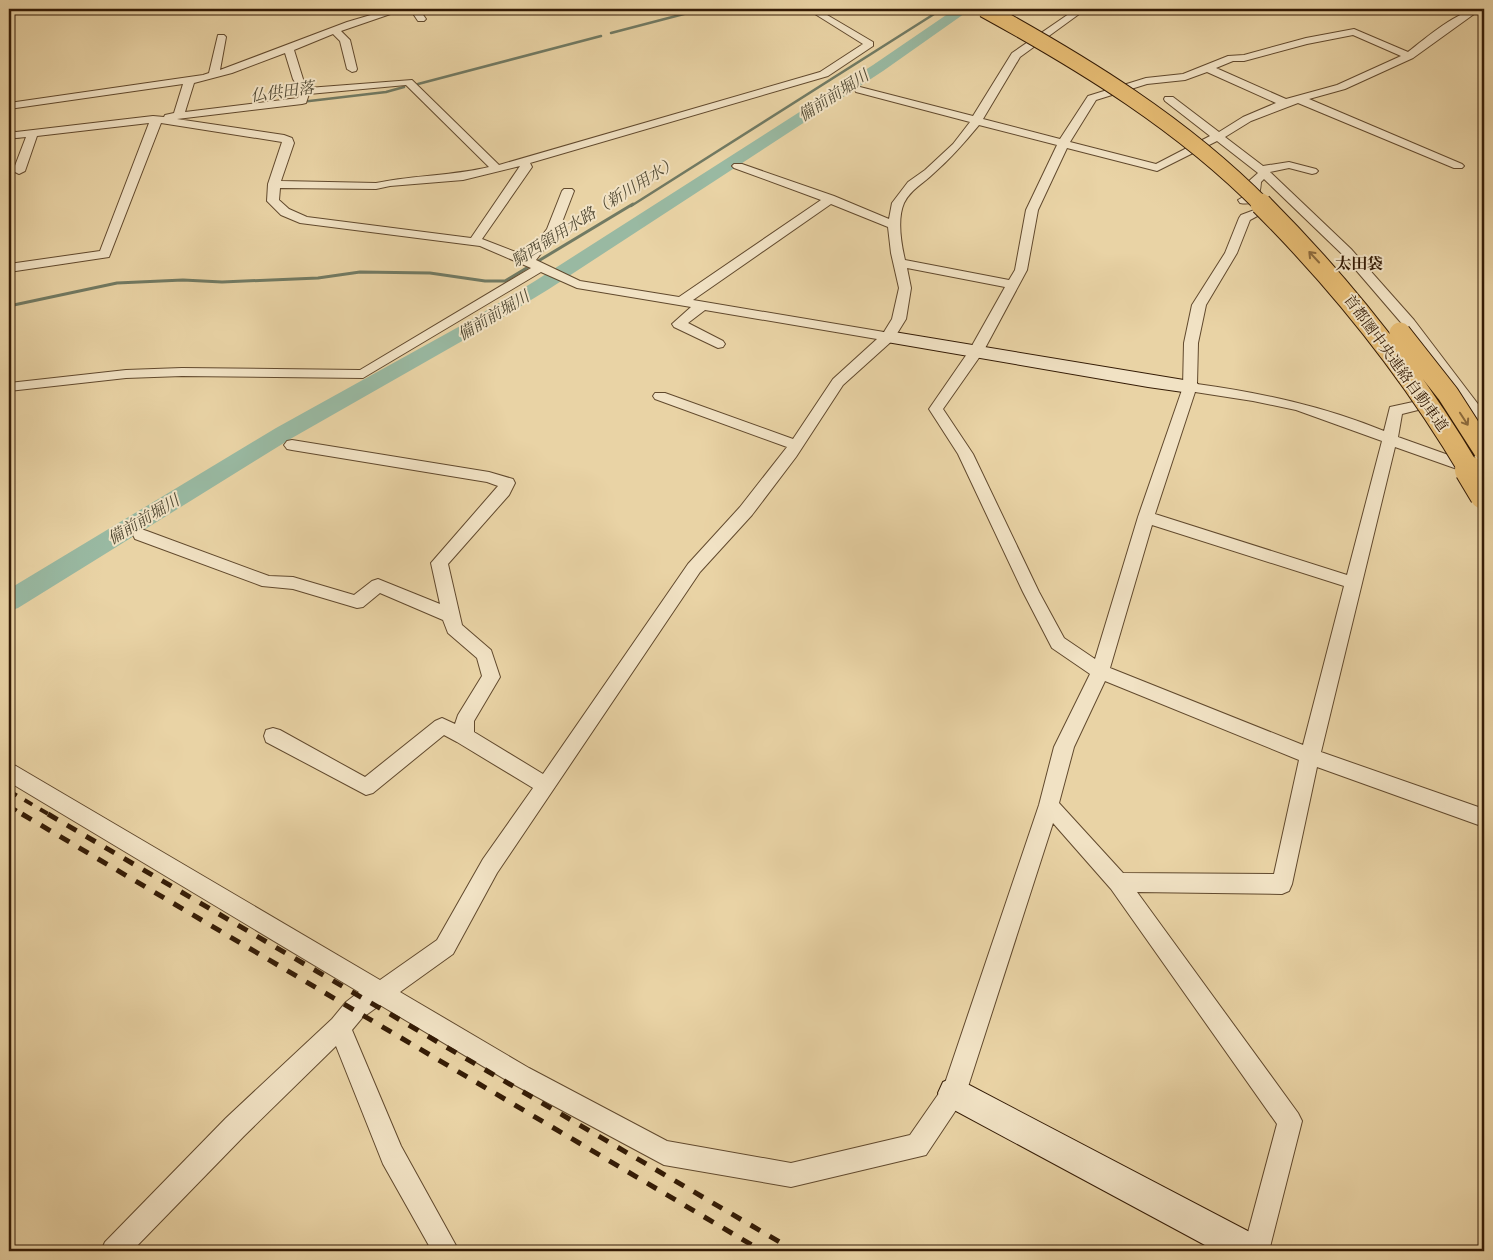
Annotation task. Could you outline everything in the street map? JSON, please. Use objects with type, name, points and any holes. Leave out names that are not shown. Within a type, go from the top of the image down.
[{"type":"highway","name":"首都圏中央連絡自動車道","points":[[984,9],[1061,52],[1130,96],[1204,152],[1280,221],[1321,264],[1376,331],[1424,396],[1464,458],[1484,495]]},
{"type":"highway","name":"首都圏中央連絡自動車道","points":[[1000,9],[1080,54],[1143,93],[1178,118],[1253,178],[1342,265],[1399,331],[1448,394],[1484,450]]},
{"type":"street","points":[[9,106],[189,81],[214,75],[400,9]]},
{"type":"street","points":[[414,9],[421,19]]},
{"type":"street","points":[[274,184],[376,186],[390,183],[463,177],[497,169],[824,74],[870,44],[810,9]]},
{"type":"street","points":[[114,1251],[235,1127],[340,1027],[360,1005],[382,992],[445,947],[490,866],[694,568],[746,511],[796,445],[838,382],[888,337],[899,319],[905,288],[899,264],[894,225],[898,203],[912,184],[929,172],[957,146],[976,121],[1016,55],[1082,9]]},
{"type":"street","points":[[860,90],[1157,168],[1219,136],[1247,119],[1285,103],[1301,100],[1373,74],[1409,56],[1436,35],[1477,9]]},
{"type":"street","points":[[334,31],[345,40],[352,69]]},
{"type":"street","points":[[1409,56],[1354,32],[1306,41],[1244,58],[1232,58],[1185,77],[1146,81],[1092,98],[1064,144],[1032,210],[1021,270],[976,352],[936,409],[964,454],[1002,527],[1031,592],[1058,643],[1100,672],[1310,756],[1484,818]]},
{"type":"street","points":[[214,75],[221,37]]},
{"type":"street","points":[[11,135],[155,120],[179,115],[302,101],[305,92],[298,79],[289,49]]},
{"type":"street","points":[[1208,68],[1285,103]]},
{"type":"street","points":[[179,115],[189,81]]},
{"type":"street","points":[[1130,86],[1161,94],[1182,94],[1146,81]]},
{"type":"street","points":[[305,92],[408,82],[497,169]]},
{"type":"street","points":[[1161,94],[1219,136],[1263,172],[1365,270],[1438,360],[1484,422]]},
{"type":"street","points":[[1301,100],[1458,166]]},
{"type":"street","points":[[155,120],[288,140],[274,184],[273,201],[285,212],[304,220],[474,242],[505,251],[565,279],[612,291],[1266,399],[1313,410],[1390,438],[1444,461],[1484,474]]},
{"type":"street","points":[[9,268],[105,254],[155,120]]},
{"type":"street","points":[[19,171],[33,133]]},
{"type":"street","points":[[474,242],[526,167],[524,161]]},
{"type":"street","points":[[1244,200],[1254,195],[1255,181],[1263,172],[1289,165],[1312,171]]},
{"type":"street","points":[[738,166],[830,198],[894,225]]},
{"type":"street","points":[[9,387],[126,374],[182,372],[363,374],[535,264],[553,230],[568,192]]},
{"type":"street","points":[[680,303],[830,198]]},
{"type":"street","points":[[9,772],[521,1076],[664,1153],[791,1175],[917,1146],[954,1093],[1049,805],[1064,747],[1100,672],[1146,518],[1190,387],[1191,343],[1199,305],[1231,253],[1245,218],[1257,213]]},
{"type":"street","points":[[899,264],[1013,284]]},
{"type":"street","points":[[702,306],[679,324],[718,344]]},
{"type":"street","points":[[1386,362],[1438,360]]},
{"type":"street","points":[[660,396],[796,445]]},
{"type":"street","points":[[1118,882],[1282,884],[1310,756],[1390,438],[1395,410],[1413,407]]},
{"type":"street","points":[[292,445],[488,477],[507,484],[503,492],[439,563],[454,628],[485,655],[491,677],[465,720],[464,736]]},
{"type":"street","points":[[1146,518],[1354,583]]},
{"type":"street","points":[[141,535],[268,582],[293,583],[357,602],[378,585],[452,616]]},
{"type":"street","points":[[273,736],[366,788],[442,726],[464,736],[546,786]]},
{"type":"street","points":[[1049,805],[1118,882],[1290,1121],[1256,1251]]},
{"type":"street","points":[[340,1027],[392,1155],[446,1251]]},
{"type":"street","points":[[954,1093],[1251,1251]]},
{"type":"waterway","name":"仏供田落","points":[[611,33],[703,9]]},
{"type":"waterway","name":"騎西領用水路（新川用水）","points":[[631,206],[942,9]]},
{"type":"waterway","name":"備前前堀川","points":[[9,601],[284,433],[478,324],[542,285],[878,68],[964,9]]},
{"type":"waterway","name":"仏供田落","points":[[418,84],[601,36]]},
{"type":"waterway","name":"仏供田落","points":[[301,102],[386,92],[404,87]]},
{"type":"waterway","name":"仏供田落","points":[[9,139],[20,137]]},
{"type":"waterway","name":"騎西領用水路（新川用水）","points":[[9,306],[117,283],[183,280],[222,282],[318,278],[360,272],[430,273],[485,281],[505,281],[633,204]]},
{"type":"railway","points":[[9,13],[32,9]]},
{"type":"railway","points":[[9,791],[50,815]]},
{"type":"railway","points":[[9,806],[24,815]]},
{"type":"railway","points":[[22,814],[762,1251]]},
{"type":"railway","points":[[48,814],[795,1251]]},
{"type":"district","name":"太田袋","points":[[1359,263]]}]
